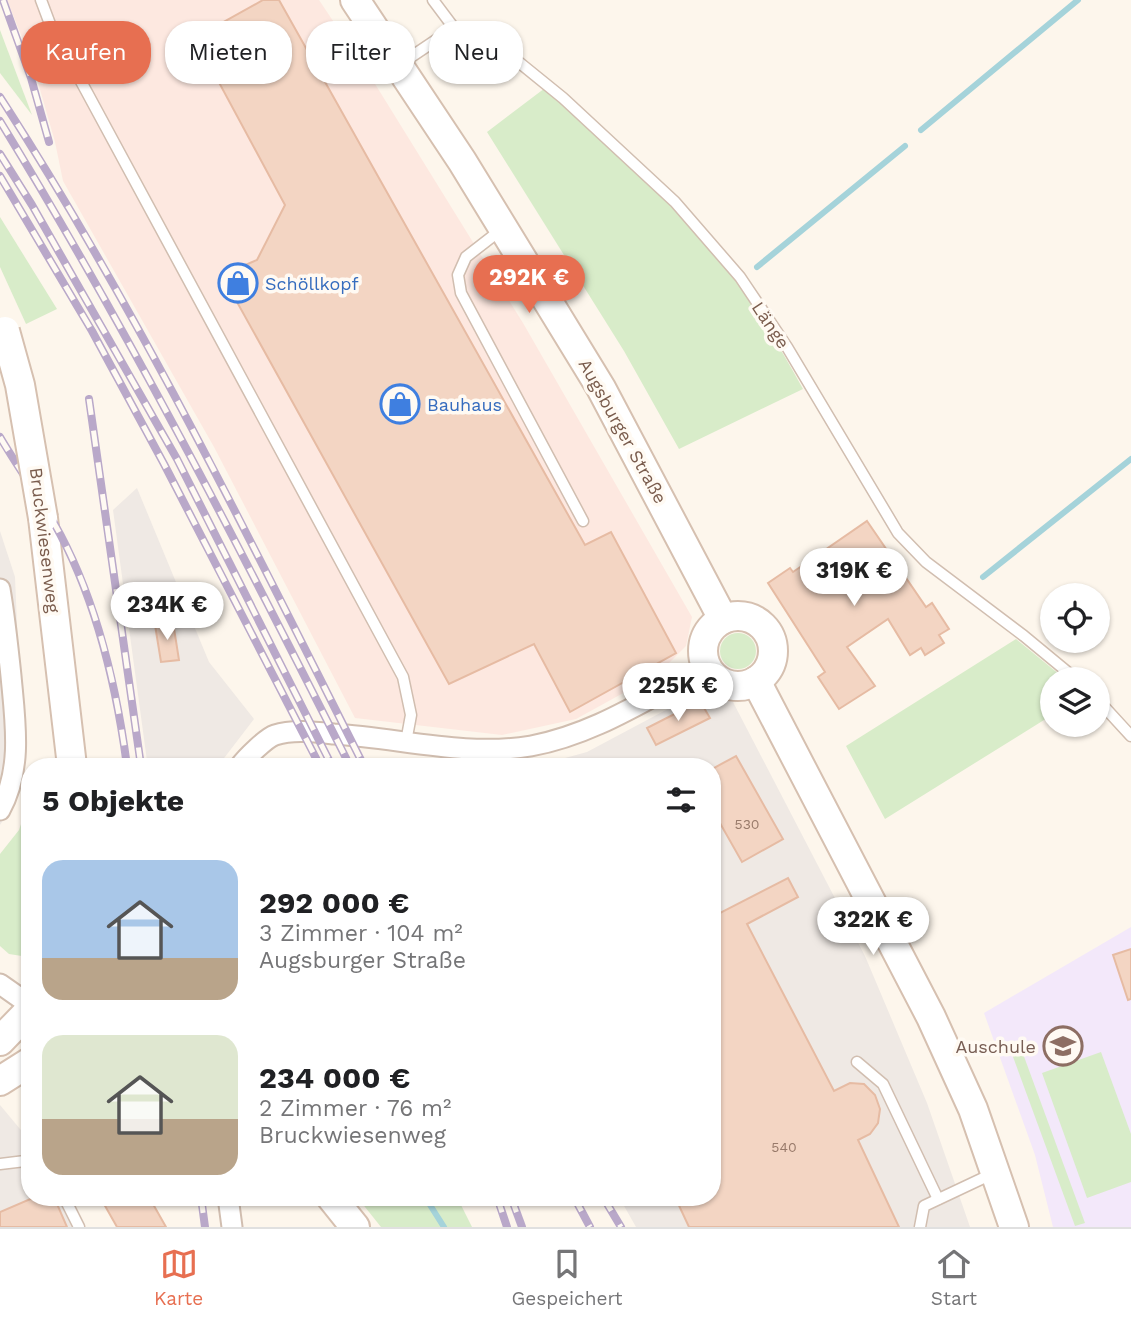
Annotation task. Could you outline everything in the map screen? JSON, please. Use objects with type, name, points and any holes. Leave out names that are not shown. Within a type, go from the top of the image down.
[{"type":"street","name":"Augsburger Straße","points":[[355,0],[369,21]]},
{"type":"street","name":"Augsburger Straße","points":[[410,84],[504,228],[601,388],[723,619]]},
{"type":"street","name":"Bruckwiesenweg","points":[[3,324],[23,398],[43,518],[71,758]]},
{"type":"street","points":[[0,589],[6,620],[15,723],[15,765],[9,792],[0,810]]},
{"type":"street","points":[[749,617],[769,634],[772,660],[766,672],[756,681],[730,685],[717,679],[707,668],[703,656],[704,641],[711,628],[723,619],[749,617]]},
{"type":"street","points":[[246,758],[274,735],[308,732],[490,751],[532,746],[566,738],[625,713],[707,668]]},
{"type":"street","points":[[756,681],[931,1017],[973,1109],[1014,1227]]},
{"type":"street","points":[[0,984],[21,999]]},
{"type":"street","points":[[0,1041],[21,1019]]},
{"type":"street","points":[[0,1081],[21,1068]]},
{"type":"street","points":[[229,1206],[232,1227]]},
{"type":"street","points":[[338,1206],[355,1227]]},
{"type":"lane","points":[[47,0],[41,0],[50,24],[403,677],[411,715],[406,742]]},
{"type":"lane","name":"Länge","points":[[433,0],[449,21]]},
{"type":"lane","name":"Länge","points":[[523,66],[563,98],[675,202],[740,277],[787,347],[898,533],[935,570],[1061,667]]},
{"type":"lane","points":[[504,228],[466,257],[458,275],[461,293],[583,521]]},
{"type":"lane","points":[[0,645],[10,674]]},
{"type":"lane","points":[[1110,713],[1131,736]]},
{"type":"lane","points":[[857,1062],[883,1084],[938,1199]]},
{"type":"lane","points":[[0,1164],[21,1161]]},
{"type":"lane","points":[[920,1227],[924,1206],[995,1172]]},
{"type":"lane","points":[[68,1206],[79,1227]]},
{"type":"shaded area","points":[[7,0],[319,0],[333,21],[306,21],[306,84],[375,84],[523,323],[692,617],[686,646],[658,674],[576,719],[502,735],[355,718],[214,447],[63,181],[38,84],[151,84],[151,21],[21,21],[21,35]]},
{"type":"shaded area","points":[[137,488],[209,662],[254,719],[224,758],[147,758],[113,510]]},
{"type":"shaded area","points":[[0,531],[15,577],[23,758],[14,803],[0,825]]},
{"type":"shaded area","points":[[709,687],[733,702],[865,956],[927,1103],[970,1227],[636,1227],[624,1206],[721,1206],[721,758],[565,758],[587,752]]},
{"type":"shaded area","name":"Auschule","points":[[1131,927],[1131,1227],[1053,1227],[1035,1155],[984,1013]]},
{"type":"shaded area","points":[[0,1105],[21,1130],[21,1206],[74,1206],[85,1227],[0,1227]]},
{"type":"green space","points":[[0,30],[32,115],[0,73]]},
{"type":"green space","points":[[549,85],[646,175],[701,234],[738,283],[803,389],[679,449],[624,351],[487,132]]},
{"type":"green space","points":[[0,217],[57,309],[26,324],[0,267]]},
{"type":"green space","points":[[738,633],[751,638],[756,651],[751,664],[738,669],[725,664],[720,651],[725,638]]},
{"type":"green space","points":[[1016,639],[1050,667],[1040,667],[1040,722],[885,819],[846,746]]},
{"type":"green space","points":[[21,824],[21,956],[9,954],[0,946],[0,854]]},
{"type":"green space","points":[[1022,1051],[1085,1223],[1075,1226],[1012,1054]]},
{"type":"green space","points":[[1101,1052],[1131,1134],[1131,1182],[1087,1198],[1042,1073]]},
{"type":"green space","points":[[364,1206],[462,1206],[472,1227],[381,1227]]},
{"type":"building","name":"Bauhaus","points":[[263,0],[279,0],[291,21],[225,21]]},
{"type":"building","name":"Bauhaus","points":[[292,23],[306,48],[306,84],[326,84],[585,545],[611,532],[676,653],[570,712],[534,644],[449,684],[222,275],[257,260],[285,205],[220,84],[292,84]]},
{"type":"building","points":[[867,521],[926,607],[932,603],[949,629],[939,635],[944,643],[925,655],[921,648],[910,655],[888,619],[847,647],[875,686],[839,709],[818,677],[825,672],[768,583],[790,568],[793,572]]},
{"type":"building","points":[[173,622],[179,660],[161,662],[155,625]]},
{"type":"building","points":[[700,701],[710,718],[656,745],[647,728]]},
{"type":"building","points":[[736,756],[783,839],[742,862],[721,825],[721,764]]},
{"type":"building","points":[[788,878],[798,897],[747,924],[834,1091],[850,1083],[864,1084],[875,1095],[880,1109],[878,1123],[870,1134],[858,1140],[899,1227],[689,1227],[679,1206],[721,1206],[721,912]]},
{"type":"building","points":[[1131,949],[1131,999],[1128,1000],[1113,955]]},
{"type":"building","points":[[21,1203],[21,1206],[58,1206],[67,1227],[0,1227],[0,1212]]},
{"type":"building","points":[[105,1206],[154,1206],[166,1227],[117,1227]]},
{"type":"waterway","points":[[921,130],[1078,0]]},
{"type":"waterway","points":[[757,267],[905,146]]},
{"type":"waterway","points":[[983,577],[1131,459]]},
{"type":"waterway","points":[[431,1206],[444,1227]]},
{"type":"railway","points":[[3,0],[31,78],[49,142]]},
{"type":"railway","points":[[0,97],[51,178],[146,343],[235,511],[360,758]]},
{"type":"railway","points":[[0,121],[138,359],[225,521],[346,758]]},
{"type":"railway","points":[[0,154],[177,459],[328,758]]},
{"type":"railway","points":[[0,176],[92,331],[316,758]]},
{"type":"railway","points":[[89,399],[140,758]]},
{"type":"railway","points":[[0,437],[54,523],[82,581],[110,672],[126,758]]},
{"type":"railway","points":[[202,1206],[205,1227]]},
{"type":"railway","points":[[500,1206],[507,1227]]},
{"type":"railway","points":[[514,1206],[522,1227]]},
{"type":"railway","points":[[579,1206],[590,1227]]},
{"type":"railway","points":[[608,1206],[621,1227]]},
{"type":"place","name":"Schöllkopf","points":[[238,283]]},
{"type":"place","name":"Bauhaus","points":[[400,404]]},
{"type":"place","name":"Auschule","points":[[1063,1046]]}]
